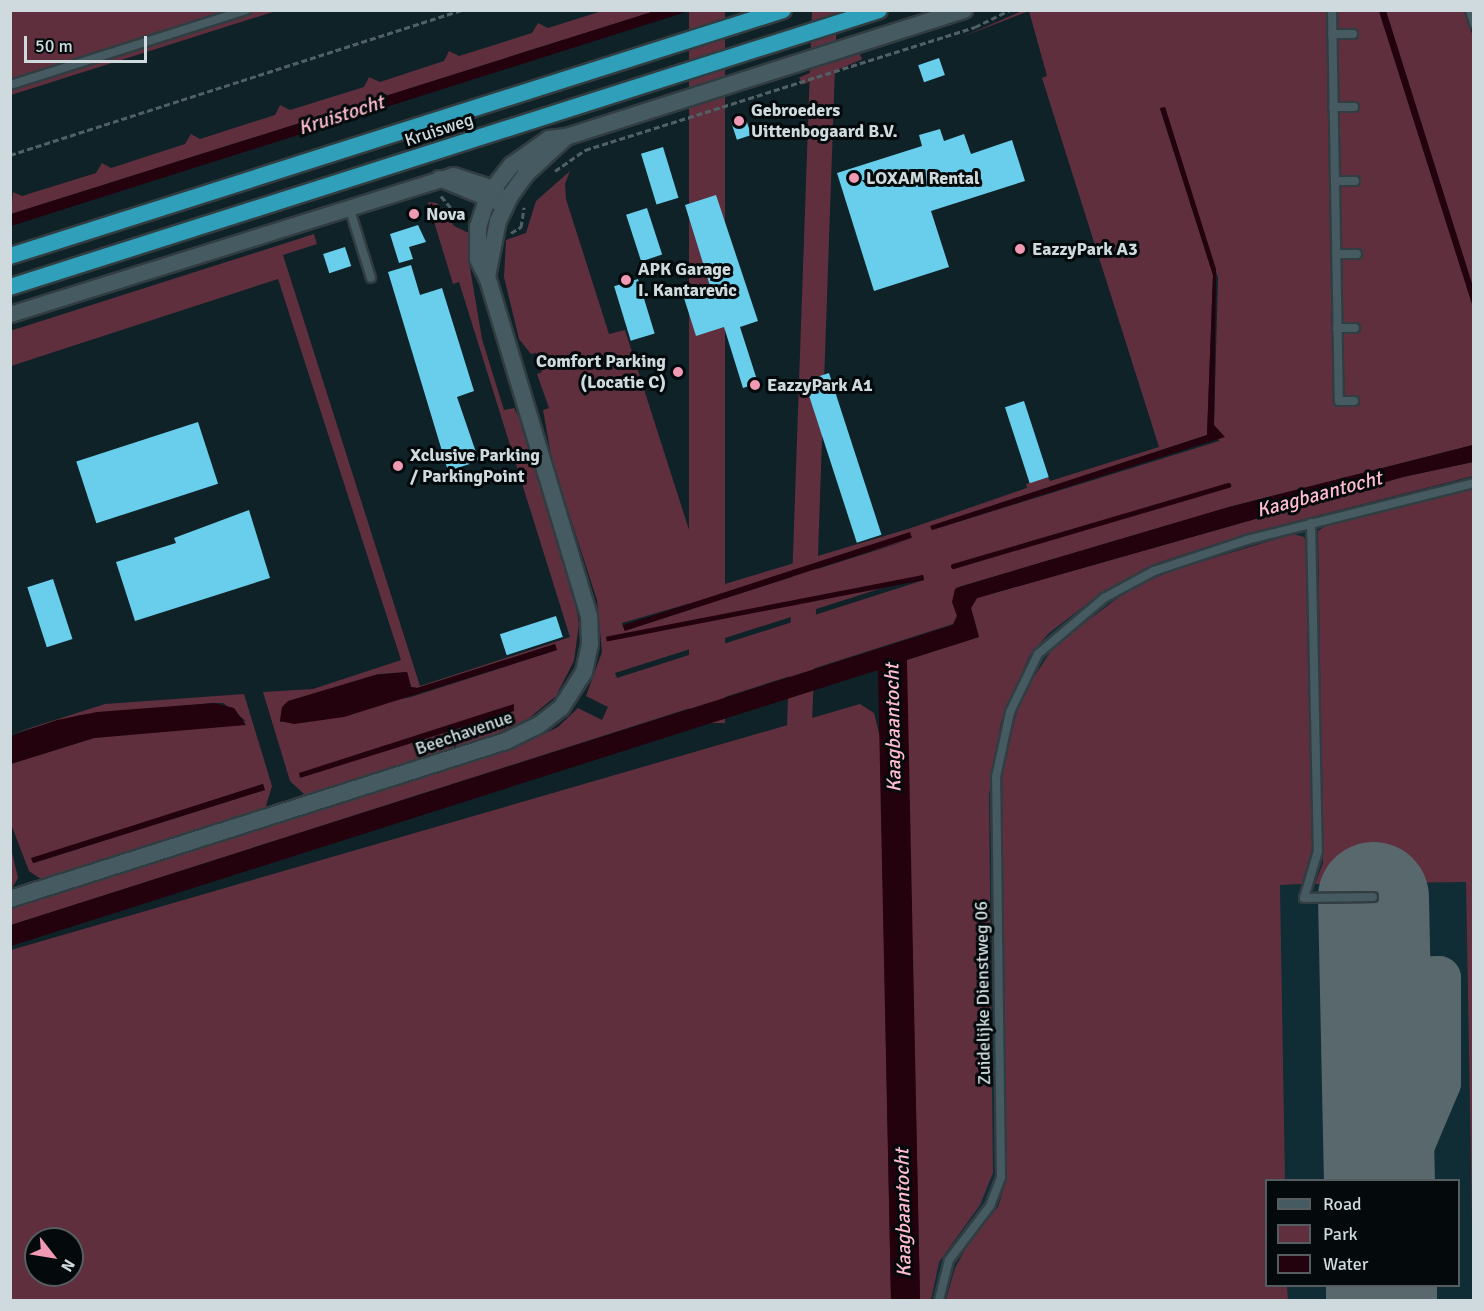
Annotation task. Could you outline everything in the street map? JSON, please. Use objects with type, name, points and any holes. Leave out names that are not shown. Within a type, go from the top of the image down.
[{"type":"highway","points":[[726,28],[751,10]]},
{"type":"highway","name":"Kruisweg","points":[[10,256],[783,10]]},
{"type":"highway","name":"Kruisweg","points":[[10,287],[879,10]]},
{"type":"street","points":[[489,194],[532,148],[549,139],[566,138],[964,10]]},
{"type":"street","points":[[10,314],[439,178],[459,174],[506,203],[526,174],[566,138]]},
{"type":"street","name":"Beechavenue","points":[[10,899],[506,741],[539,725],[568,701],[581,680],[589,653],[587,604],[487,277],[478,259],[478,226],[489,194]]},
{"type":"street","name":"Beechavenue","points":[[487,277],[495,230],[506,203]]},
{"type":"lane","points":[[10,85],[246,10]]},
{"type":"lane","points":[[1332,10],[1339,401],[1353,401]]},
{"type":"lane","points":[[1470,10],[1473,23]]},
{"type":"lane","points":[[1332,34],[1353,34]]},
{"type":"lane","points":[[1333,107],[1354,107]]},
{"type":"lane","points":[[1335,181],[1355,181]]},
{"type":"lane","points":[[349,207],[372,278]]},
{"type":"lane","points":[[1336,254],[1357,254]]},
{"type":"lane","points":[[1337,328],[1355,328]]},
{"type":"lane","name":"Zuidelijke Dienstweg 06","points":[[939,1300],[949,1260],[990,1206],[1001,1177],[995,790],[1009,718],[1027,672],[1057,634],[1131,582],[1207,552],[1311,523],[1473,483]]},
{"type":"lane","points":[[1311,523],[1318,850],[1304,898],[1373,897]]},
{"type":"path","points":[[10,155],[462,10]]},
{"type":"path","points":[[547,177],[585,150],[975,27],[1010,10]]},
{"type":"path","points":[[435,194],[460,221],[478,226]]},
{"type":"path","points":[[495,230],[513,233],[519,230],[526,201]]},
{"type":"shaded area","points":[[1473,451],[1473,1300],[920,1300],[971,608]]},
{"type":"green space","points":[[812,10],[837,11],[808,851],[783,850]]},
{"type":"green space","points":[[11,11],[276,11],[11,95]]},
{"type":"green space","points":[[602,11],[655,11],[11,214],[13,192],[22,196],[96,173],[102,163],[111,168],[185,144],[191,134],[200,139],[275,115],[280,105],[290,110],[364,87],[369,77],[380,82],[444,61],[449,51],[459,56],[532,33],[538,23],[548,28]]},
{"type":"green space","points":[[689,11],[725,11],[725,723],[689,723]]},
{"type":"green space","points":[[1022,11],[1029,11],[962,37]]},
{"type":"green space","points":[[1029,11],[1329,11],[1336,406],[1358,404],[1357,397],[1342,397],[1341,333],[1357,331],[1356,323],[1342,323],[1341,259],[1358,257],[1358,249],[1340,249],[1340,186],[1356,186],[1357,177],[1338,176],[1337,112],[1355,112],[1355,103],[1337,102],[1336,39],[1353,39],[1354,30],[1336,29],[1336,11],[1379,11],[1473,307],[1473,445],[1229,507],[959,587],[955,589],[957,616],[953,624],[11,925],[10,908],[513,749],[558,727],[578,708],[602,720],[608,707],[586,696],[602,652],[597,600],[552,461],[543,410],[549,408],[537,374],[542,372],[536,353],[531,354],[519,339],[504,277],[506,240],[526,233],[536,201],[570,171],[565,184],[566,199],[609,334],[625,330],[708,589],[911,528],[1027,488],[1026,484],[1048,477],[1050,481],[1159,447],[1042,78],[1047,76]],"holes":[[[1165,107],[1218,278],[1214,425],[1219,441],[932,530],[931,526],[1207,435],[1213,275],[1160,109]],[[912,539],[625,630],[622,623]],[[923,575],[924,580],[617,678],[615,673]]]},
{"type":"green space","points":[[1386,11],[1465,11],[1474,40],[1473,287]]},
{"type":"green space","points":[[859,52],[862,59],[802,85],[799,77]]},
{"type":"green space","points":[[428,202],[437,203],[454,226],[469,233],[469,262],[482,339],[504,410],[514,408],[523,425],[573,591],[579,624],[574,661],[556,696],[528,719],[486,738],[306,796],[290,781],[263,692],[313,689],[401,660],[278,279],[11,366],[10,331],[314,234],[317,244],[283,255],[420,686],[570,637],[459,282],[453,284]],"holes":[[[555,644],[557,650],[411,697],[280,722],[282,707],[378,674],[407,672],[411,687],[417,688]]]},
{"type":"green space","points":[[1473,462],[1473,476],[1249,533],[1157,563],[1097,596],[1049,633],[1029,656],[1001,722],[989,795],[993,1173],[980,1205],[939,1262],[931,1300],[920,1300],[906,660],[979,637],[971,608],[977,598],[1403,477]]},
{"type":"green space","points":[[1474,489],[1473,1275],[1466,882],[1315,884],[1323,863],[1318,531],[1329,524]]},
{"type":"green space","points":[[1293,534],[1304,537],[1309,548],[1314,847],[1302,884],[1280,885],[1285,1179],[1265,1179],[1265,1287],[1287,1287],[1288,1300],[946,1300],[955,1268],[969,1242],[998,1207],[1007,1177],[1000,789],[1005,754],[1022,695],[1055,645],[1130,589],[1171,571]]},
{"type":"green space","points":[[244,694],[272,786],[265,809],[42,880],[29,871],[11,824],[10,764],[94,738],[246,721],[223,703],[214,703],[80,715],[11,734],[105,704]],"holes":[[[263,784],[264,790],[34,863],[31,859]]]},
{"type":"green space","points":[[860,704],[874,713],[880,737],[891,1300],[11,1300],[11,950]]},
{"type":"green space","points":[[11,848],[18,878],[10,890]]},
{"type":"water","name":"Kruistocht","points":[[655,11],[689,11],[11,226],[11,214]]},
{"type":"water","points":[[1379,11],[1386,11],[1473,287],[1473,307]]},
{"type":"water","points":[[1165,107],[1216,269],[1214,425],[1225,437],[932,530],[930,526],[1207,435],[1213,275],[1160,108]]},
{"type":"water","name":"Kaagbaantocht","points":[[1473,445],[1473,462],[1403,477],[977,598],[971,608],[979,637],[907,660],[920,1300],[891,1300],[878,670],[11,946],[11,925],[953,625],[957,616],[952,602],[955,589],[959,587],[1229,507]]},
{"type":"water","points":[[910,532],[912,538],[625,631],[623,625]]},
{"type":"water","points":[[923,575],[924,580],[607,642],[606,637]]},
{"type":"water","points":[[555,644],[557,650],[344,717],[294,724],[280,721],[282,707],[288,701],[375,675],[407,672],[411,687],[417,688]]},
{"type":"water","points":[[214,703],[234,708],[246,725],[94,738],[11,764],[11,736],[57,720],[97,712]]},
{"type":"water","points":[[514,704],[514,711],[300,778],[299,773]]},
{"type":"water","points":[[263,784],[265,790],[33,863],[31,858]]},
{"type":"building","points":[[939,58],[945,75],[924,82],[918,65]]},
{"type":"building","points":[[745,116],[751,135],[737,140],[731,121]]},
{"type":"building","points":[[940,129],[944,141],[964,134],[971,154],[1012,140],[1025,181],[931,211],[949,267],[874,291],[837,173],[922,146],[919,135]]},
{"type":"building","points":[[663,147],[678,198],[657,204],[641,154]]},
{"type":"building","points":[[716,195],[758,321],[740,327],[758,383],[743,388],[724,327],[696,336],[684,298],[711,289],[685,205]]},
{"type":"building","points":[[647,208],[662,255],[641,261],[626,215]]},
{"type":"building","points":[[418,225],[426,242],[409,247],[413,259],[399,263],[390,234]]},
{"type":"building","points":[[345,247],[351,266],[329,273],[323,254]]},
{"type":"building","points":[[411,265],[420,295],[442,288],[474,391],[457,397],[479,461],[448,471],[388,272]]},
{"type":"building","points":[[638,279],[655,334],[631,341],[614,286]]},
{"type":"building","points":[[829,373],[882,535],[857,543],[804,381]]},
{"type":"building","points":[[1024,401],[1049,477],[1030,483],[1005,407]]},
{"type":"building","points":[[198,422],[218,484],[96,523],[76,462]]},
{"type":"building","points":[[249,510],[270,578],[135,621],[116,562],[176,543],[174,538]]},
{"type":"building","points":[[53,579],[72,639],[47,647],[27,587]]},
{"type":"building","points":[[556,616],[563,637],[507,655],[500,634]]},
{"type":"waterway","points":[[953,566],[1228,485]]},
{"type":"taxiway","points":[[1375,980],[1439,978],[1439,1083],[1398,1179]]},
{"type":"runway","points":[[1373,897],[1379,1179]]},
{"type":"runway","points":[[1381,1287],[1381,1300]]},
{"type":"place","name":"Gebroeders Uittenbogaard B.V.","points":[[739,121]]},
{"type":"place","name":"LOXAM Rental","points":[[854,178]]},
{"type":"place","name":"Nova","points":[[414,214]]},
{"type":"place","name":"EazzyPark A3","points":[[1020,249]]},
{"type":"place","name":"APK Garage I. Kantarevic","points":[[626,280]]},
{"type":"place","name":"Comfort Parking (Locatie C)","points":[[678,372]]},
{"type":"place","name":"EazzyPark A1","points":[[755,385]]},
{"type":"place","name":"Xclusive Parking / ParkingPoint","points":[[398,466]]}]
